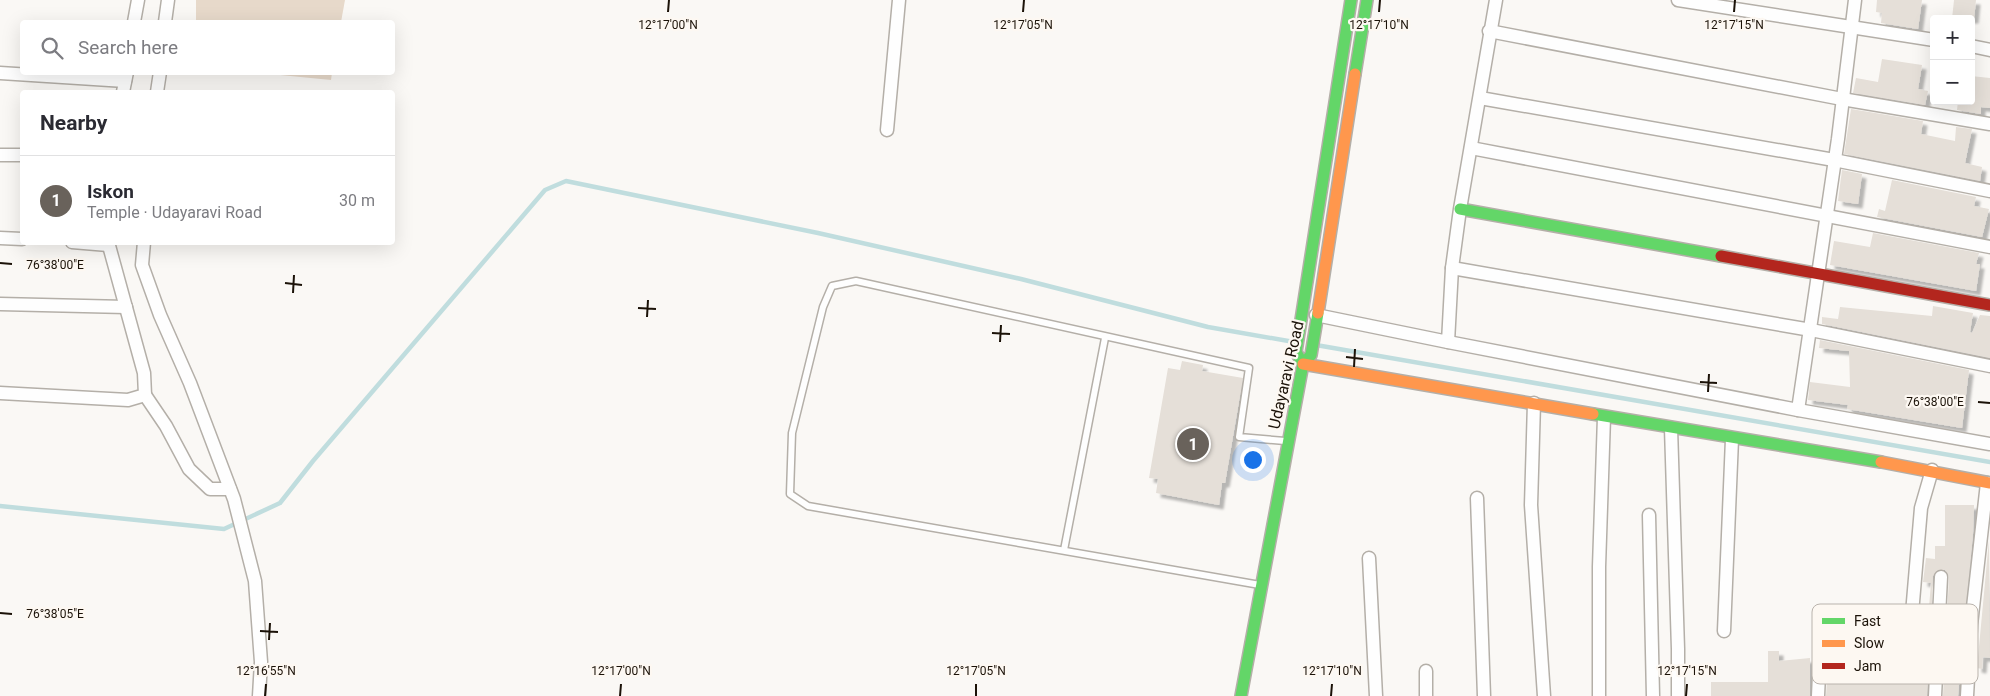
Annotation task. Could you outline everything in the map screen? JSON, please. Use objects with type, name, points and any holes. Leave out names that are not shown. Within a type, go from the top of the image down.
[{"type":"street","points":[[134,20],[138,0]]},
{"type":"street","points":[[165,20],[168,0]]},
{"type":"street","points":[[887,130],[899,0]]},
{"type":"street","points":[[1351,0],[1296,352],[1303,364],[1534,402],[1604,417],[1932,470],[1989,483],[1974,604]]},
{"type":"street","name":"Udayaravi Road","points":[[1241,696],[1303,364],[1310,355],[1367,0]]},
{"type":"street","points":[[1448,342],[1452,268],[1460,209],[1480,98],[1489,31],[1496,0]]},
{"type":"street","points":[[1678,0],[1930,39]]},
{"type":"street","points":[[1798,410],[1811,330],[1855,0]]},
{"type":"street","points":[[1489,31],[1842,99],[1990,124]]},
{"type":"street","points":[[1975,47],[1990,50]]},
{"type":"street","points":[[0,74],[125,82]]},
{"type":"street","points":[[157,90],[160,75]]},
{"type":"street","points":[[1480,98],[1834,160],[1990,191]]},
{"type":"street","points":[[1471,148],[1826,214],[1990,247]]},
{"type":"street","points":[[0,155],[20,155]]},
{"type":"street","points":[[1460,209],[1990,305]]},
{"type":"street","points":[[0,238],[20,239]]},
{"type":"street","points":[[108,245],[144,373],[145,395],[166,426],[189,469],[210,489],[232,494]]},
{"type":"street","points":[[144,245],[142,265],[160,315],[190,383],[232,494],[255,581],[260,662],[259,696]]},
{"type":"street","points":[[1452,268],[1811,330],[1990,366]]},
{"type":"street","points":[[0,304],[126,307]]},
{"type":"street","points":[[1316,317],[1798,410],[1990,444]]},
{"type":"street","points":[[0,393],[128,400],[145,395]]},
{"type":"street","points":[[1534,402],[1531,504],[1544,696]]},
{"type":"street","points":[[1600,696],[1599,567],[1604,417]]},
{"type":"street","points":[[1671,428],[1678,696]]},
{"type":"street","points":[[1724,631],[1732,438]]},
{"type":"street","points":[[1913,604],[1921,508],[1932,470]]},
{"type":"street","points":[[1477,498],[1484,696]]},
{"type":"street","points":[[1649,515],[1653,696]]},
{"type":"street","points":[[1369,558],[1376,696]]},
{"type":"street","points":[[1940,604],[1941,577]]},
{"type":"street","points":[[1426,671],[1426,696]]},
{"type":"lane","points":[[1262,585],[808,506],[790,494],[792,433],[823,307],[832,286],[856,281],[1105,338],[1250,368],[1239,436],[1288,441]]},
{"type":"lane","points":[[1064,550],[1105,338]]},
{"type":"shaded area","points":[[196,0],[345,0],[341,20],[196,20]]},
{"type":"shaded area","points":[[280,75],[332,75],[331,80]]},
{"type":"building","points":[[1877,0],[1922,0],[1918,29],[1881,23],[1882,13],[1876,12]]},
{"type":"building","points":[[1954,0],[1976,0],[1974,15],[1952,15]]},
{"type":"building","points":[[1882,59],[1922,65],[1918,89],[1928,91],[1925,105],[1853,93],[1856,78],[1878,82]]},
{"type":"building","points":[[1975,76],[1990,78],[1990,108],[1981,107],[1981,114],[1957,110],[1958,105],[1975,105]]},
{"type":"building","points":[[1851,109],[1923,121],[1921,134],[1955,141],[1956,127],[1972,129],[1965,163],[1982,167],[1980,181],[1844,154]]},
{"type":"building","points":[[1842,170],[1862,174],[1858,204],[1838,201]]},
{"type":"building","points":[[1892,180],[1976,197],[1974,206],[1989,209],[1982,237],[1877,217],[1879,209],[1885,211]]},
{"type":"building","points":[[1873,233],[1979,253],[1976,264],[1980,264],[1976,291],[1830,265],[1834,241],[1870,247]]},
{"type":"building","points":[[1933,306],[1973,313],[1970,332],[1972,333],[1980,315],[1990,316],[1990,358],[1822,324],[1822,317],[1838,319],[1840,307],[1932,316]]},
{"type":"building","points":[[1820,340],[1969,370],[1962,428],[1847,409],[1848,405],[1808,400],[1810,382],[1850,387],[1849,351],[1819,348]]},
{"type":"building","points":[[1182,361],[1203,365],[1202,371],[1243,378],[1225,483],[1222,483],[1219,505],[1156,493],[1158,479],[1149,478],[1168,368],[1180,370]]},
{"type":"building","points":[[1945,505],[1974,505],[1967,604],[1948,604],[1949,577],[1945,570],[1938,570],[1933,576],[1932,604],[1929,604],[1931,583],[1923,582],[1926,558],[1935,559],[1935,546],[1945,546]]},
{"type":"building","points":[[1989,540],[1990,658],[1983,657],[1982,669],[1978,668]]},
{"type":"building","points":[[1768,651],[1779,651],[1779,661],[1810,658],[1810,696],[1711,696],[1711,682],[1768,682]]},
{"type":"building","points":[[1827,684],[1928,684],[1927,696],[1826,696]]},
{"type":"building","points":[[1944,684],[1959,684],[1958,696],[1943,696]]},
{"type":"waterway","points":[[0,506],[224,529],[280,503],[313,461],[545,190],[566,181],[818,233],[1021,279],[1208,327],[1294,342]]},
{"type":"waterway","points":[[1316,345],[1990,462]]},
{"type":"traffic: fast","points":[[1303,364],[1296,352],[1351,0]]},
{"type":"traffic: fast","points":[[1355,74],[1367,0]]},
{"type":"traffic: fast","points":[[1460,209],[1721,256]]},
{"type":"traffic: fast","points":[[1241,696],[1303,364],[1311,355],[1318,313]]},
{"type":"traffic: fast","points":[[1593,414],[1881,462]]},
{"type":"traffic: slow","points":[[1318,313],[1355,74]]},
{"type":"traffic: slow","points":[[1303,364],[1593,414]]},
{"type":"traffic: slow","points":[[1881,462],[1990,483]]},
{"type":"traffic: jam","points":[[1721,256],[1990,305]]},
{"type":"place","name":"Iskon","points":[[1193,444]]}]
